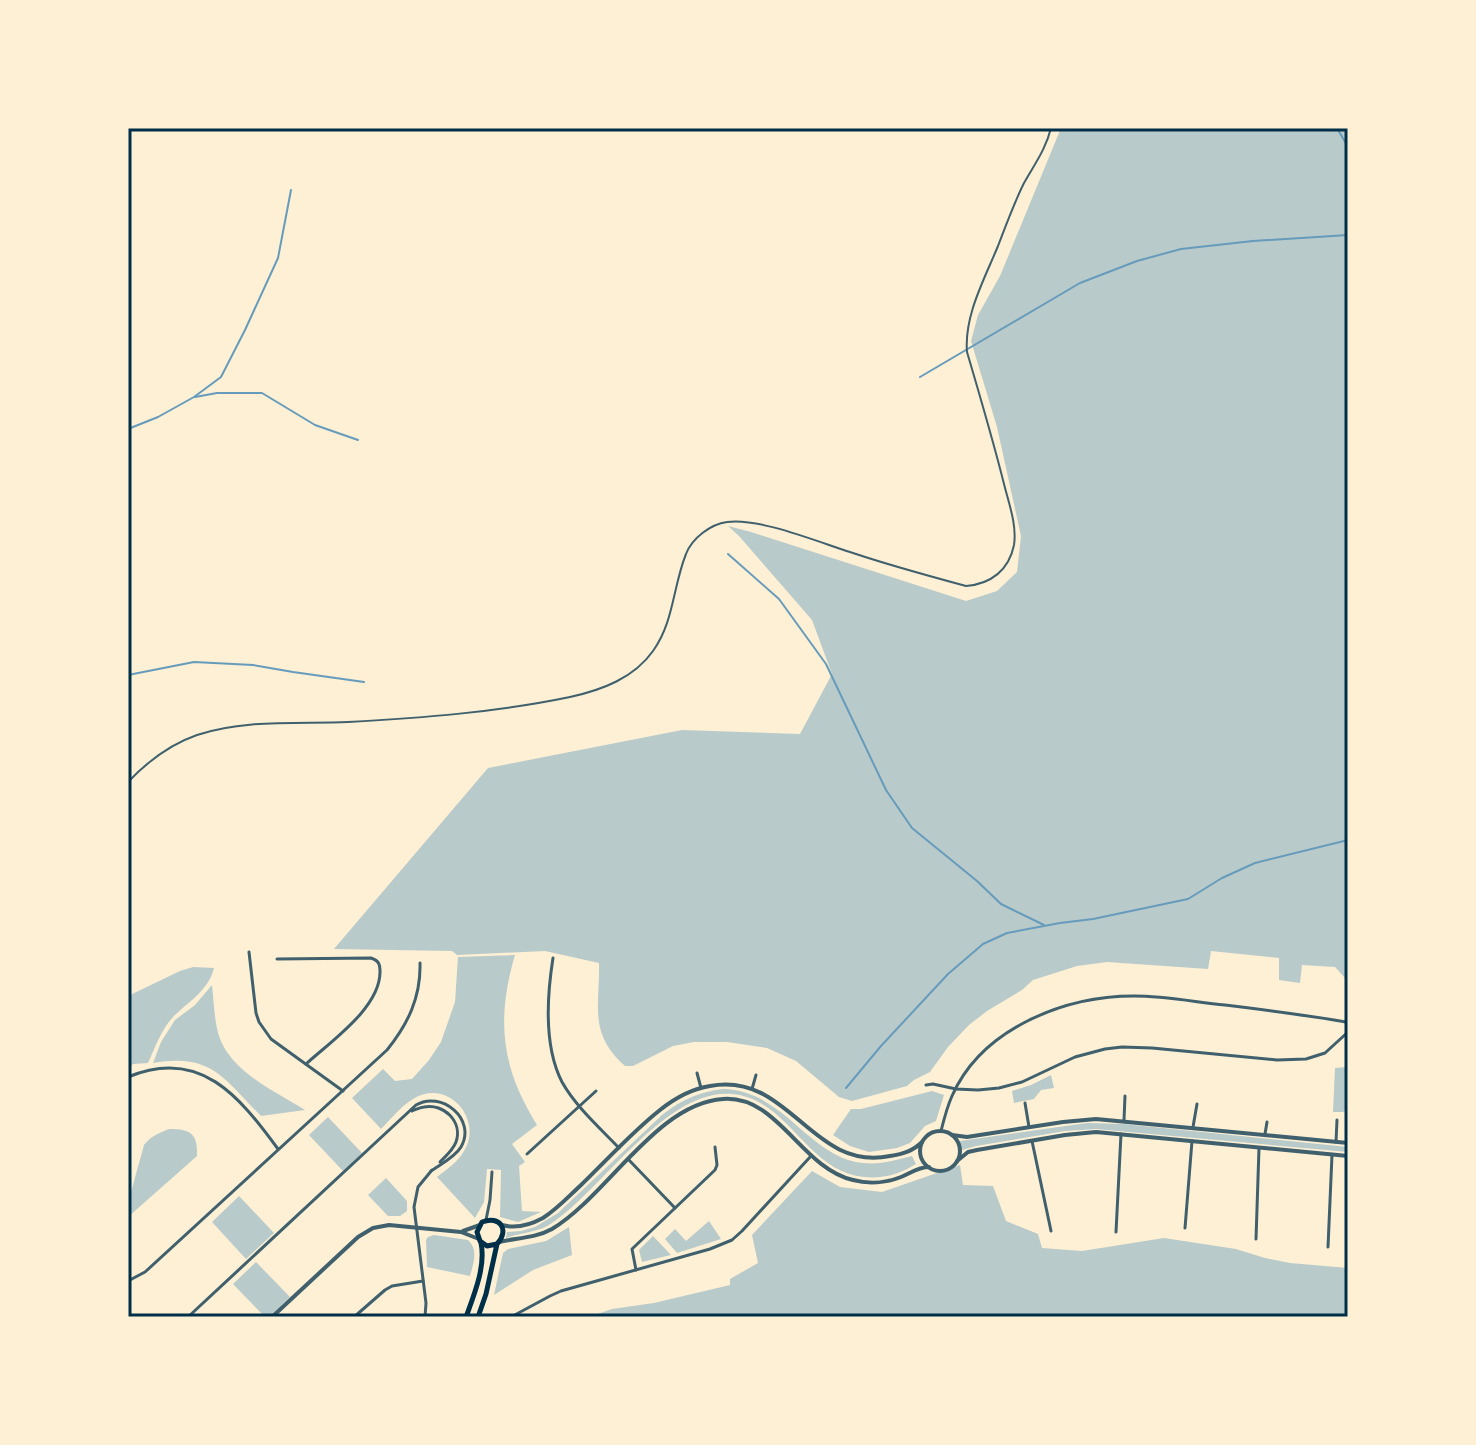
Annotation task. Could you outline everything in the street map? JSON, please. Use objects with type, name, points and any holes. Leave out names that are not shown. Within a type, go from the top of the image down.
[{"type":"main road","points":[[466,1317],[481,1268],[482,1249],[477,1232],[480,1225],[494,1220],[501,1225],[503,1233],[478,1317]]},
{"type":"main road","points":[[480,1240],[487,1246],[498,1243]]},
{"type":"street","points":[[249,952],[259,1022],[271,1039],[344,1091]]},
{"type":"street","points":[[277,959],[371,958],[379,964],[376,992],[360,1015],[306,1064]]},
{"type":"street","points":[[553,958],[547,1010],[554,1055],[562,1081],[579,1106],[619,1148]]},
{"type":"street","points":[[128,1281],[139,1275],[233,1192],[387,1050],[405,1025],[418,993],[420,963]]},
{"type":"street","points":[[926,1085],[956,1089],[988,1090],[1010,1086],[1075,1057],[1122,1047],[1270,1060],[1306,1059],[1325,1053],[1348,1030],[1347,1020],[1152,997],[1100,998],[1066,1005],[1019,1026],[977,1059],[956,1089],[941,1131]]},
{"type":"street","points":[[128,1077],[146,1071],[179,1068],[210,1077],[232,1093],[279,1150]]},
{"type":"street","points":[[697,1073],[701,1088]]},
{"type":"street","points":[[752,1089],[756,1075]]},
{"type":"street","points":[[501,1225],[520,1226],[543,1218],[670,1102],[701,1088],[723,1084],[752,1089],[777,1103],[828,1143],[851,1156],[865,1159],[910,1152],[930,1133],[941,1131],[967,1137],[1087,1119],[1348,1143]]},
{"type":"street","points":[[527,1154],[596,1091]]},
{"type":"street","points":[[1124,1120],[1125,1096]]},
{"type":"street","points":[[188,1317],[421,1102],[434,1100],[445,1102],[452,1108],[465,1131],[456,1153],[431,1171],[414,1197],[425,1317]]},
{"type":"street","points":[[498,1243],[550,1230],[678,1114],[699,1103],[742,1100],[758,1107],[828,1170],[854,1181],[893,1180],[921,1167],[929,1167]]},
{"type":"street","points":[[1025,1103],[1029,1127]]},
{"type":"street","points":[[1193,1127],[1197,1104]]},
{"type":"street","points":[[1336,1142],[1337,1120]]},
{"type":"street","points":[[1265,1135],[1267,1122]]},
{"type":"street","points":[[922,1142],[922,1158],[935,1170],[947,1169],[968,1152],[1088,1133],[1348,1156]]},
{"type":"street","points":[[1116,1232],[1121,1134]]},
{"type":"street","points":[[952,1135],[960,1150],[957,1161]]},
{"type":"street","points":[[1032,1141],[1051,1231]]},
{"type":"street","points":[[1185,1228],[1192,1141]]},
{"type":"street","points":[[636,1270],[632,1249],[715,1170],[715,1147]]},
{"type":"street","points":[[1256,1239],[1259,1148]]},
{"type":"street","points":[[1328,1247],[1332,1155]]},
{"type":"street","points":[[511,1317],[552,1295],[732,1240],[811,1156]]},
{"type":"street","points":[[628,1159],[675,1208]]},
{"type":"street","points":[[486,1221],[492,1172]]},
{"type":"street","points":[[272,1317],[366,1232],[389,1225],[461,1232],[480,1240]]},
{"type":"street","points":[[461,1232],[480,1225]]},
{"type":"street","points":[[354,1317],[392,1286],[423,1281]]},
{"type":"lane","points":[[128,782],[177,744],[214,730],[438,716],[570,697],[604,688],[639,666],[653,651],[670,615],[686,551],[698,536],[714,525],[729,521],[771,527],[966,586],[979,585],[995,577],[1005,567],[1015,534],[966,340],[968,325],[986,275],[1051,128]]},
{"type":"shaded area","points":[[1061,128],[1348,128],[1348,976],[1345,978],[1335,967],[1302,965],[1300,983],[1279,980],[1279,958],[1211,951],[1208,969],[1107,962],[1077,966],[1033,980],[987,1011],[948,1047],[930,1072],[907,1086],[852,1101],[839,1097],[796,1061],[767,1048],[727,1042],[694,1042],[673,1046],[633,1066],[625,1066],[605,1042],[601,1030],[598,1018],[599,963],[545,951],[457,955],[452,951],[334,949],[488,768],[682,730],[800,734],[832,674],[812,620],[728,526],[966,601],[997,591],[1017,572],[1021,536],[997,427],[971,341],[978,315],[1000,276]]},
{"type":"shaded area","points":[[515,955],[505,1001],[505,1043],[516,1083],[537,1125],[512,1144],[525,1162],[519,1166],[522,1211],[541,1212],[518,1222],[500,1217],[501,1170],[487,1169],[484,1202],[475,1218],[437,1177],[459,1159],[469,1139],[466,1115],[449,1097],[438,1093],[413,1099],[381,1129],[352,1098],[383,1069],[395,1081],[412,1079],[429,1060],[441,1042],[455,1002],[458,957]]},
{"type":"shaded area","points":[[193,967],[214,968],[203,989],[169,1022],[148,1063],[133,1064],[128,1069],[128,996]]},
{"type":"shaded area","points":[[212,985],[219,1036],[233,1060],[255,1079],[305,1110],[261,1116],[226,1080],[203,1065],[173,1061],[153,1063],[161,1042],[175,1020],[195,1005]]},
{"type":"shaded area","points":[[1348,1067],[1348,1109],[1333,1112],[1335,1068]]},
{"type":"shaded area","points":[[1051,1075],[1054,1088],[1041,1090],[1034,1099],[1014,1103],[1012,1091]]},
{"type":"shaded area","points":[[723,1089],[744,1092],[763,1100],[811,1138],[844,1158],[876,1163],[912,1156],[916,1164],[898,1173],[878,1177],[844,1172],[827,1163],[769,1108],[752,1099],[732,1094],[707,1096],[683,1107],[660,1123],[552,1223],[506,1238],[507,1232],[535,1227],[558,1213],[669,1110],[698,1095]]},
{"type":"shaded area","points":[[932,1091],[944,1095],[936,1121],[925,1126],[910,1143],[869,1152],[850,1146],[833,1135],[851,1109]]},
{"type":"shaded area","points":[[328,1117],[362,1153],[343,1171],[309,1135]]},
{"type":"shaded area","points":[[1087,1123],[1348,1147],[1348,1152],[1096,1129],[1065,1131],[962,1150],[960,1141]]},
{"type":"shaded area","points":[[169,1129],[191,1134],[196,1142],[197,1156],[128,1217],[128,1203],[144,1145],[152,1137]]},
{"type":"shaded area","points":[[960,1165],[963,1185],[993,1186],[1006,1221],[1038,1234],[1042,1248],[1082,1251],[1164,1238],[1236,1249],[1290,1263],[1348,1268],[1348,1317],[589,1317],[612,1309],[654,1303],[730,1285],[730,1279],[758,1263],[752,1235],[812,1171],[840,1187],[882,1192]]},
{"type":"shaded area","points":[[386,1178],[407,1201],[407,1211],[400,1216],[388,1216],[368,1195]]},
{"type":"shaded area","points":[[239,1196],[274,1233],[246,1259],[212,1222]]},
{"type":"shaded area","points":[[709,1221],[721,1239],[677,1253],[665,1239],[675,1229],[686,1241]]},
{"type":"shaded area","points":[[569,1227],[572,1255],[533,1270],[494,1295],[503,1253],[508,1249],[546,1241]]},
{"type":"shaded area","points":[[434,1235],[468,1240],[474,1253],[470,1276],[427,1267],[426,1240]]},
{"type":"shaded area","points":[[653,1236],[671,1255],[642,1262],[639,1250]]},
{"type":"shaded area","points":[[256,1262],[290,1297],[269,1317],[265,1317],[233,1284]]},
{"type":"waterway","points":[[1337,128],[1348,147]]},
{"type":"waterway","points":[[128,429],[194,397],[221,377],[278,258],[291,190]]},
{"type":"waterway","points":[[920,377],[1080,283],[1137,261],[1181,249],[1348,235]]},
{"type":"waterway","points":[[195,397],[217,393],[262,393],[315,425],[358,440]]},
{"type":"waterway","points":[[728,554],[779,599],[826,664],[886,790],[912,828],[1001,904],[1044,925]]},
{"type":"waterway","points":[[128,675],[194,662],[253,665],[364,682]]},
{"type":"waterway","points":[[846,1088],[948,974],[983,944],[1007,933],[1188,899],[1222,878],[1255,863],[1348,840]]}]
